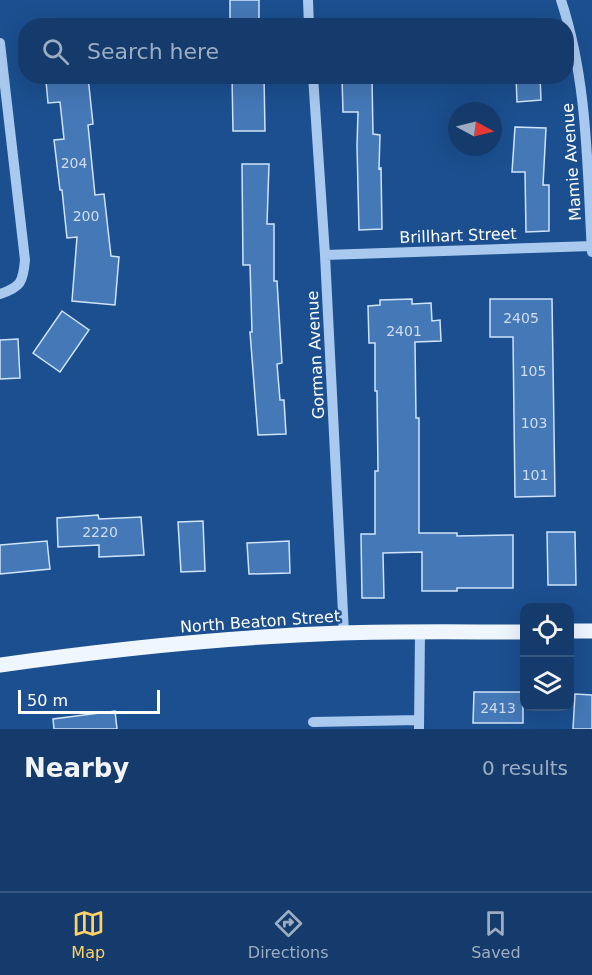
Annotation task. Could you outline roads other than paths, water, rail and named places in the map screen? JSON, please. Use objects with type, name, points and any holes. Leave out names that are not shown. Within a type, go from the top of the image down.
[{"type":"main road","points":[[574,631],[592,631]]},
{"type":"main road","name":"North Beaton Street","points":[[0,665],[207,641],[344,633],[520,632]]},
{"type":"street","points":[[308,0],[309,18]]},
{"type":"street","name":"Mamie Avenue","points":[[561,0],[566,18]]},
{"type":"street","points":[[0,43],[26,260],[24,276],[17,288],[5,292]]},
{"type":"street","name":"Mamie Avenue","points":[[574,50],[585,117],[592,253]]},
{"type":"street","name":"Gorman Avenue","points":[[314,84],[325,255],[344,633]]},
{"type":"street","name":"Brillhart Street","points":[[325,255],[592,246]]},
{"type":"street","points":[[313,722],[419,724],[420,632]]}]
